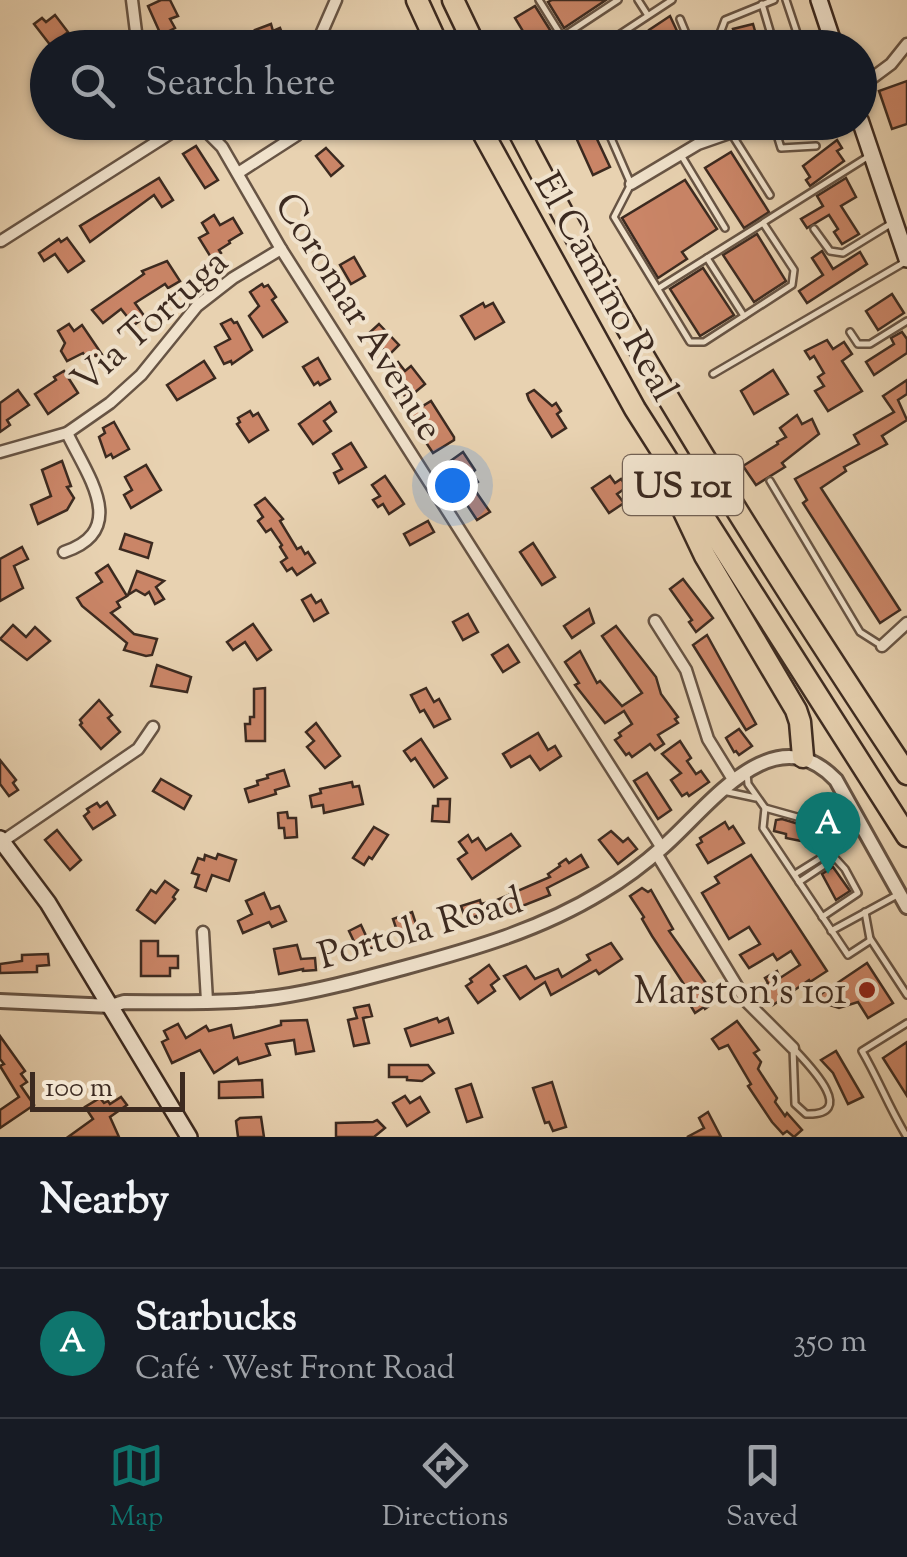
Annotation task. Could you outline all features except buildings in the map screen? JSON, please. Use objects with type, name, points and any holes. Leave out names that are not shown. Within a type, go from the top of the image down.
[{"type":"highway","points":[[416,0],[430,30]]},
{"type":"highway","points":[[453,0],[467,30]]},
{"type":"highway","name":"El Camino Real","points":[[487,140],[635,409],[907,836]]},
{"type":"highway","name":"El Camino Real","points":[[524,140],[660,386],[907,774]]},
{"type":"highway","points":[[635,409],[705,556],[796,710],[802,757]]},
{"type":"main road","points":[[818,0],[829,30]]},
{"type":"main road","points":[[867,140],[907,259]]},
{"type":"main road","points":[[1,840],[48,903],[189,1137]]},
{"type":"street","points":[[132,0],[136,30]]},
{"type":"street","points":[[323,30],[336,0]]},
{"type":"street","points":[[877,74],[907,44]]},
{"type":"street","points":[[1,241],[160,140]]},
{"type":"street","name":"Coromar Avenue","points":[[216,140],[281,250],[659,851],[746,1001],[793,1048]]},
{"type":"street","points":[[238,173],[289,140]]},
{"type":"street","points":[[630,184],[705,140]]},
{"type":"street","name":"Via Tortuga","points":[[0,452],[67,432],[110,403],[141,375],[197,306],[233,278],[281,250]]},
{"type":"street","points":[[64,552],[84,546],[95,536],[99,523],[98,498],[67,432]]},
{"type":"street","points":[[655,621],[686,670],[728,786]]},
{"type":"street","points":[[882,646],[907,623]]},
{"type":"street","points":[[1,840],[138,748],[152,727]]},
{"type":"street","name":"Portola Road","points":[[0,1001],[111,1006],[124,1002],[276,997],[481,948],[555,918],[625,878],[746,771],[777,757],[802,757]]},
{"type":"street","points":[[802,757],[826,769],[836,780],[903,900]]},
{"type":"street","points":[[203,932],[207,1001]]},
{"type":"lane","points":[[539,0],[558,30]]},
{"type":"lane","points":[[573,30],[618,0]]},
{"type":"lane","points":[[638,0],[648,16]]},
{"type":"lane","points":[[626,30],[672,0]]},
{"type":"lane","points":[[721,30],[724,20],[774,0]]},
{"type":"lane","points":[[786,0],[796,30]]},
{"type":"lane","points":[[762,4],[770,30]]},
{"type":"lane","points":[[680,19],[685,30]]},
{"type":"lane","points":[[612,140],[630,184],[614,217],[690,342],[704,342],[792,285],[794,270],[763,223]]},
{"type":"lane","points":[[734,140],[770,195]]},
{"type":"lane","points":[[779,140],[781,148],[816,146]]},
{"type":"lane","points":[[681,155],[724,228]]},
{"type":"lane","points":[[659,288],[872,155]]},
{"type":"lane","points":[[814,229],[830,251],[842,253],[894,221]]},
{"type":"lane","points":[[707,258],[744,316]]},
{"type":"lane","points":[[713,374],[907,259]]},
{"type":"lane","points":[[850,332],[858,344],[870,344],[907,322]]},
{"type":"lane","points":[[770,481],[860,632],[882,646]]},
{"type":"lane","points":[[746,771],[748,784],[766,808],[823,826],[833,841],[832,851],[794,875]]},
{"type":"lane","points":[[728,786],[759,799]]},
{"type":"lane","points":[[766,808],[763,828],[848,955],[870,940]]},
{"type":"lane","points":[[799,882],[835,858],[845,869],[858,893],[822,917]]},
{"type":"lane","points":[[832,930],[865,912],[903,900]]},
{"type":"lane","points":[[865,912],[870,940],[907,995]]},
{"type":"lane","points":[[907,1023],[862,1051],[880,1082],[882,1096],[907,1136]]},
{"type":"lane","points":[[793,1048],[829,1092],[828,1104],[821,1112],[806,1114],[795,1104],[793,1048]]},
{"type":"place","name":"Starbucks","points":[[828,874]]},
{"type":"place","name":"Marston's 101","points":[[867,990]]}]
